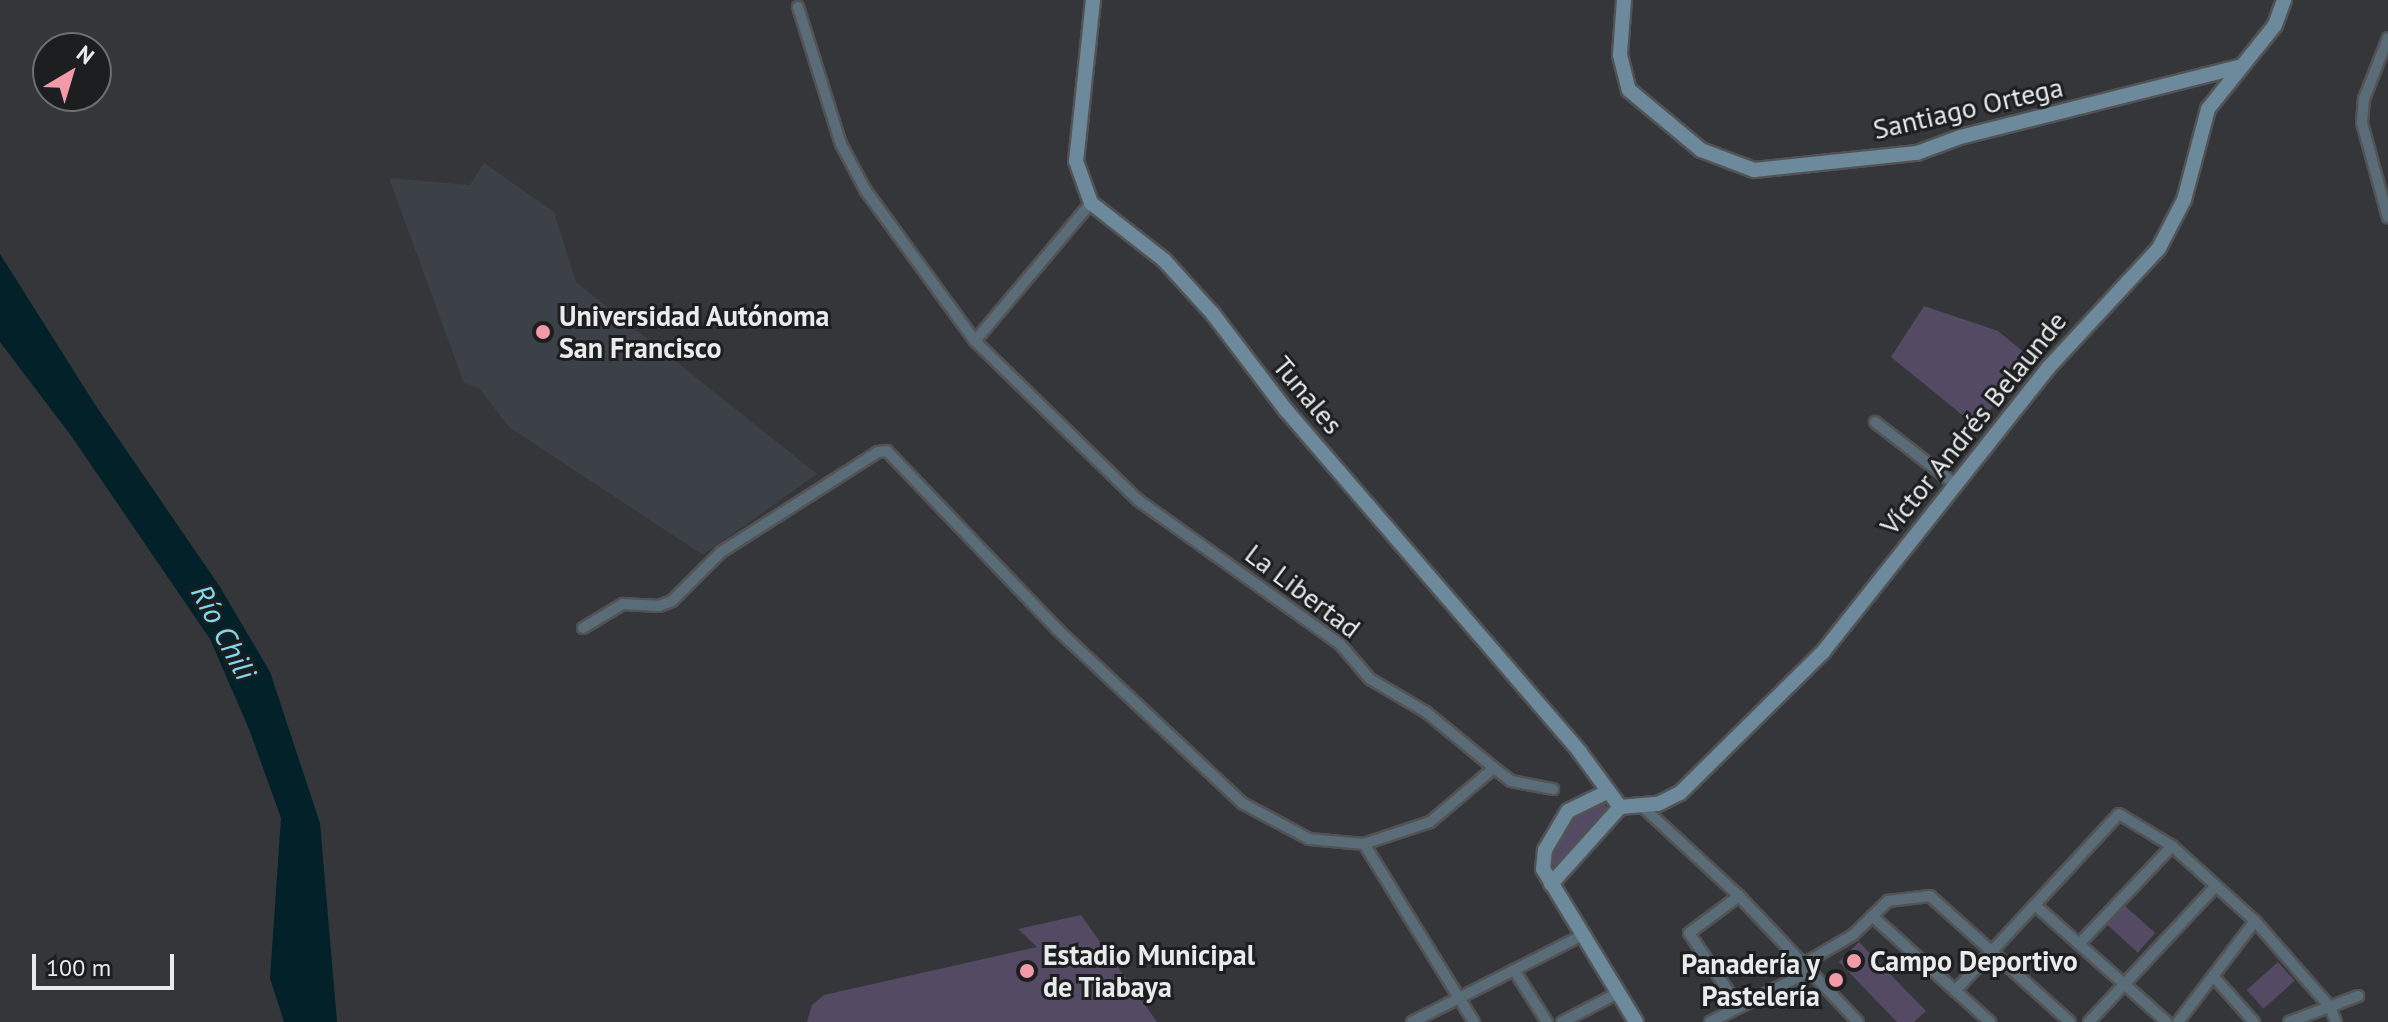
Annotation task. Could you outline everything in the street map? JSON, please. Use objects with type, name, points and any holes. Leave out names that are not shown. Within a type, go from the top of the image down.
[{"type":"street","points":[[975,341],[1091,203],[1076,161],[1093,0]]},
{"type":"street","name":"Santiago Ortega","points":[[1624,0],[1620,55],[1629,90],[1701,150],[1754,170],[1917,153],[1960,137],[2239,67]]},
{"type":"street","name":"Víctor Andrés Belaunde","points":[[1620,807],[1643,807],[1680,793],[1706,771],[1812,663],[2093,316],[2164,242],[2184,200],[2208,109],[2275,25],[2284,0]]},
{"type":"street","name":"La Libertad","points":[[798,7],[841,144],[866,191],[975,341],[1138,500],[1340,644],[1370,679],[1426,712],[1511,781],[1553,789]]},
{"type":"street","points":[[2388,38],[2364,99],[2362,123],[2388,218]]},
{"type":"street","name":"Tunales","points":[[1091,203],[1164,260],[1213,314],[1277,399],[1579,751],[1620,807]]},
{"type":"street","points":[[1875,422],[1955,484]]},
{"type":"street","points":[[583,628],[623,604],[672,601],[721,552],[878,452],[887,451],[1057,629],[1197,765],[1242,803],[1295,834],[1343,844],[1364,844],[1430,822],[1494,768]]},
{"type":"street","points":[[1607,792],[1564,816],[1545,850],[1543,869],[1636,1022]]},
{"type":"street","points":[[1551,884],[1620,807]]},
{"type":"street","points":[[1643,807],[1739,896],[1809,966],[1858,1022]]},
{"type":"street","points":[[1955,991],[2119,814],[2172,846],[2255,921],[2330,1007],[2336,1022]]},
{"type":"street","points":[[1364,844],[1474,1022]]},
{"type":"street","points":[[2079,944],[2172,846]]},
{"type":"street","points":[[2089,1022],[2216,886]]},
{"type":"street","points":[[1739,896],[1689,933],[1739,1007]]},
{"type":"street","points":[[1710,1022],[1809,966],[1853,935],[1888,901],[1930,896],[2070,1022]]},
{"type":"street","points":[[2035,905],[2167,1022]]},
{"type":"street","points":[[1872,916],[1990,1022]]},
{"type":"street","points":[[2178,1022],[2255,921]]},
{"type":"street","points":[[1412,1022],[1583,935]]},
{"type":"street","points":[[1514,970],[1547,1022]]},
{"type":"street","points":[[2213,976],[2254,1022]]},
{"type":"street","points":[[1562,1022],[1618,993]]},
{"type":"street","points":[[2289,1022],[2358,996]]},
{"type":"shaded area","name":"Universidad Autónoma San Francisco","points":[[484,163],[554,212],[576,282],[817,474],[703,555],[509,427],[479,388],[464,383],[389,178],[470,185]]},
{"type":"shaded area","points":[[1924,306],[1998,331],[2031,358],[1977,427],[1891,357]]},
{"type":"shaded area","points":[[1602,798],[1608,810],[1557,865],[1549,866],[1550,849],[1567,818]]},
{"type":"shaded area","points":[[2124,905],[2155,933],[2138,952],[2107,924]]},
{"type":"shaded area","name":"Estadio Municipal de Tiabaya","points":[[1081,915],[1157,1022],[807,1022],[812,1005],[824,995],[1037,947],[1018,929]]},
{"type":"shaded area","points":[[1859,942],[1926,1011],[1914,1022],[1897,1022],[1839,962]]},
{"type":"shaded area","points":[[2278,962],[2295,981],[2264,1009],[2247,990]]},
{"type":"water","name":"Río Chili","points":[[0,254],[96,406],[220,587],[270,672],[320,823],[337,1022],[284,1022],[270,978],[281,818],[249,729],[210,639],[72,437],[0,342]]},
{"type":"place","name":"Universidad Autónoma San Francisco","points":[[543,332]]},
{"type":"place","name":"Campo Deportivo","points":[[1854,961]]},
{"type":"place","name":"Estadio Municipal de Tiabaya","points":[[1027,971]]},
{"type":"place","name":"Panadería y Pastelería","points":[[1836,980]]}]
